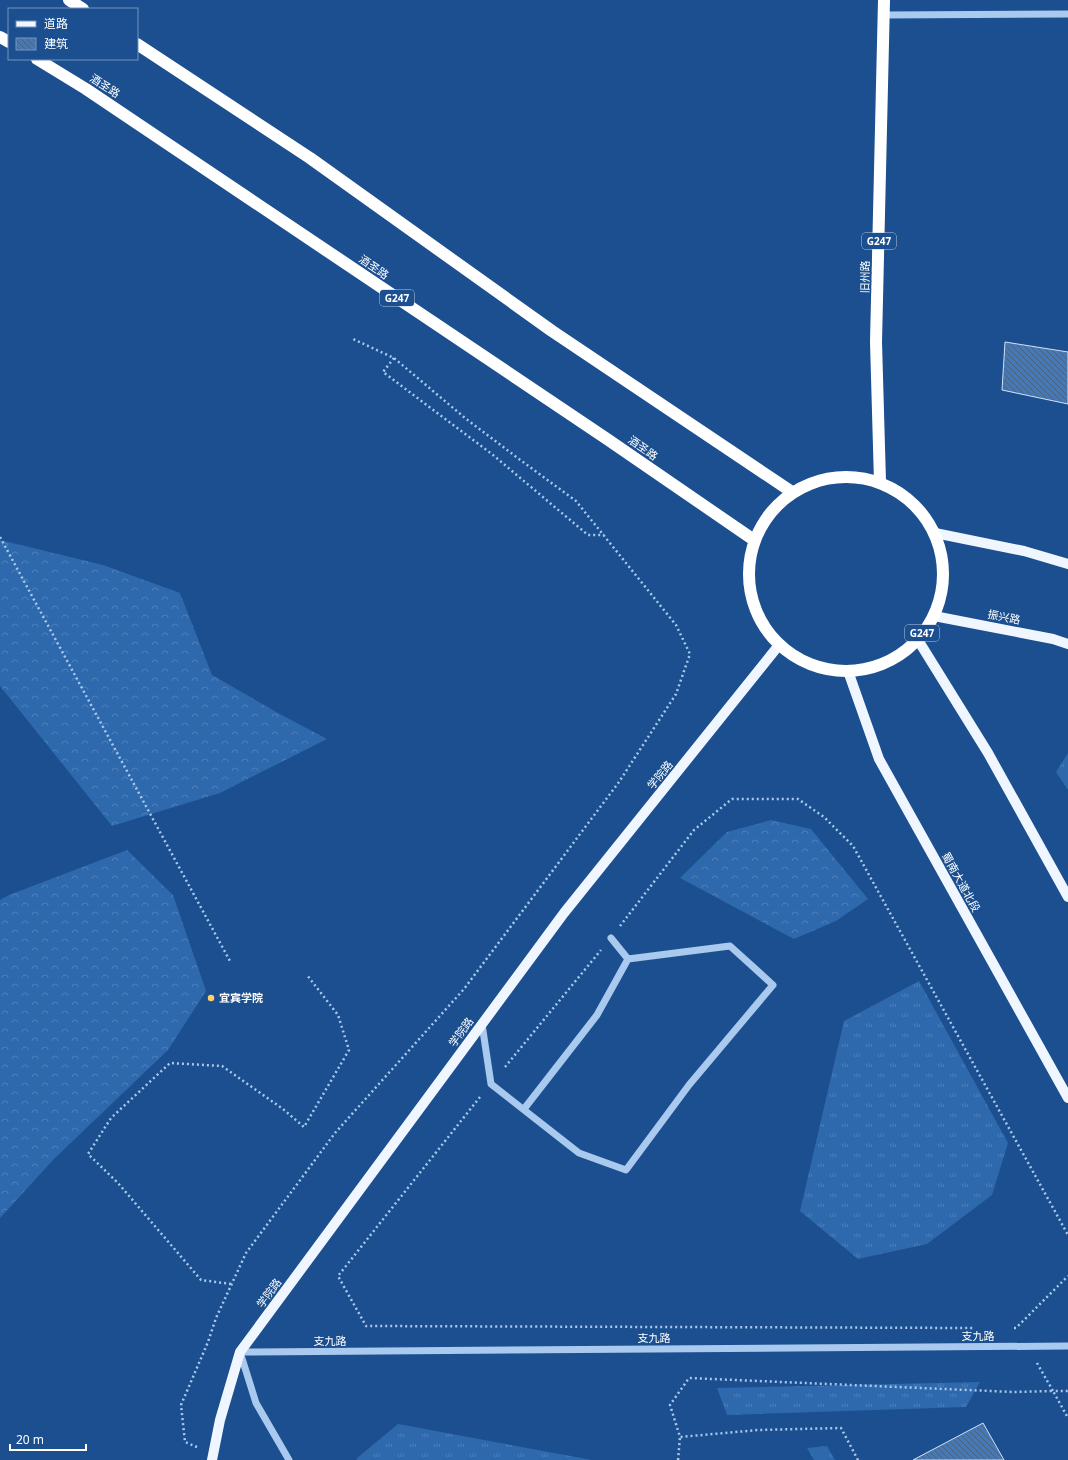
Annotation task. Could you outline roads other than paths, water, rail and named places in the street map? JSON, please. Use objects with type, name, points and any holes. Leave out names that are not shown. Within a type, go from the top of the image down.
[{"type":"highway","points":[[69,0],[81,8]]},
{"type":"highway","name":"旧州路","points":[[880,482],[876,342],[884,0]]},
{"type":"highway","points":[[138,45],[310,158],[552,330],[792,492],[769,513],[754,540]]},
{"type":"highway","name":"酒圣路","points":[[39,60],[99,98],[607,439],[754,540]]},
{"type":"highway","name":"G247","points":[[754,540],[748,568],[750,597],[761,623],[779,645],[800,660],[823,669],[848,671],[874,667],[898,656],[918,640],[934,616],[943,589],[943,560],[935,533],[922,511],[903,494],[880,482],[850,476],[820,480],[792,492]]},
{"type":"main road","points":[[935,533],[1024,551],[1068,564]]},
{"type":"main road","name":"振兴路","points":[[934,616],[1053,639],[1068,644]]},
{"type":"main road","points":[[918,640],[988,753],[1068,896]]},
{"type":"main road","name":"学院路","points":[[212,1458],[220,1420],[240,1352],[564,913],[779,645]]},
{"type":"main road","name":"蜀南大道北段","points":[[848,671],[880,759],[1068,1098]]},
{"type":"street","points":[[884,15],[1068,14]]},
{"type":"street","points":[[611,938],[628,959]]},
{"type":"street","points":[[482,1024],[491,1084],[579,1153],[626,1170],[689,1085],[773,985],[730,946],[628,959]]},
{"type":"street","points":[[524,1109],[597,1015],[628,959]]},
{"type":"street","name":"支九路","points":[[240,1352],[1068,1346]]},
{"type":"street","points":[[240,1352],[256,1403],[289,1460]]},
{"type":"place","name":"宜宾学院","points":[[211,998]]}]
